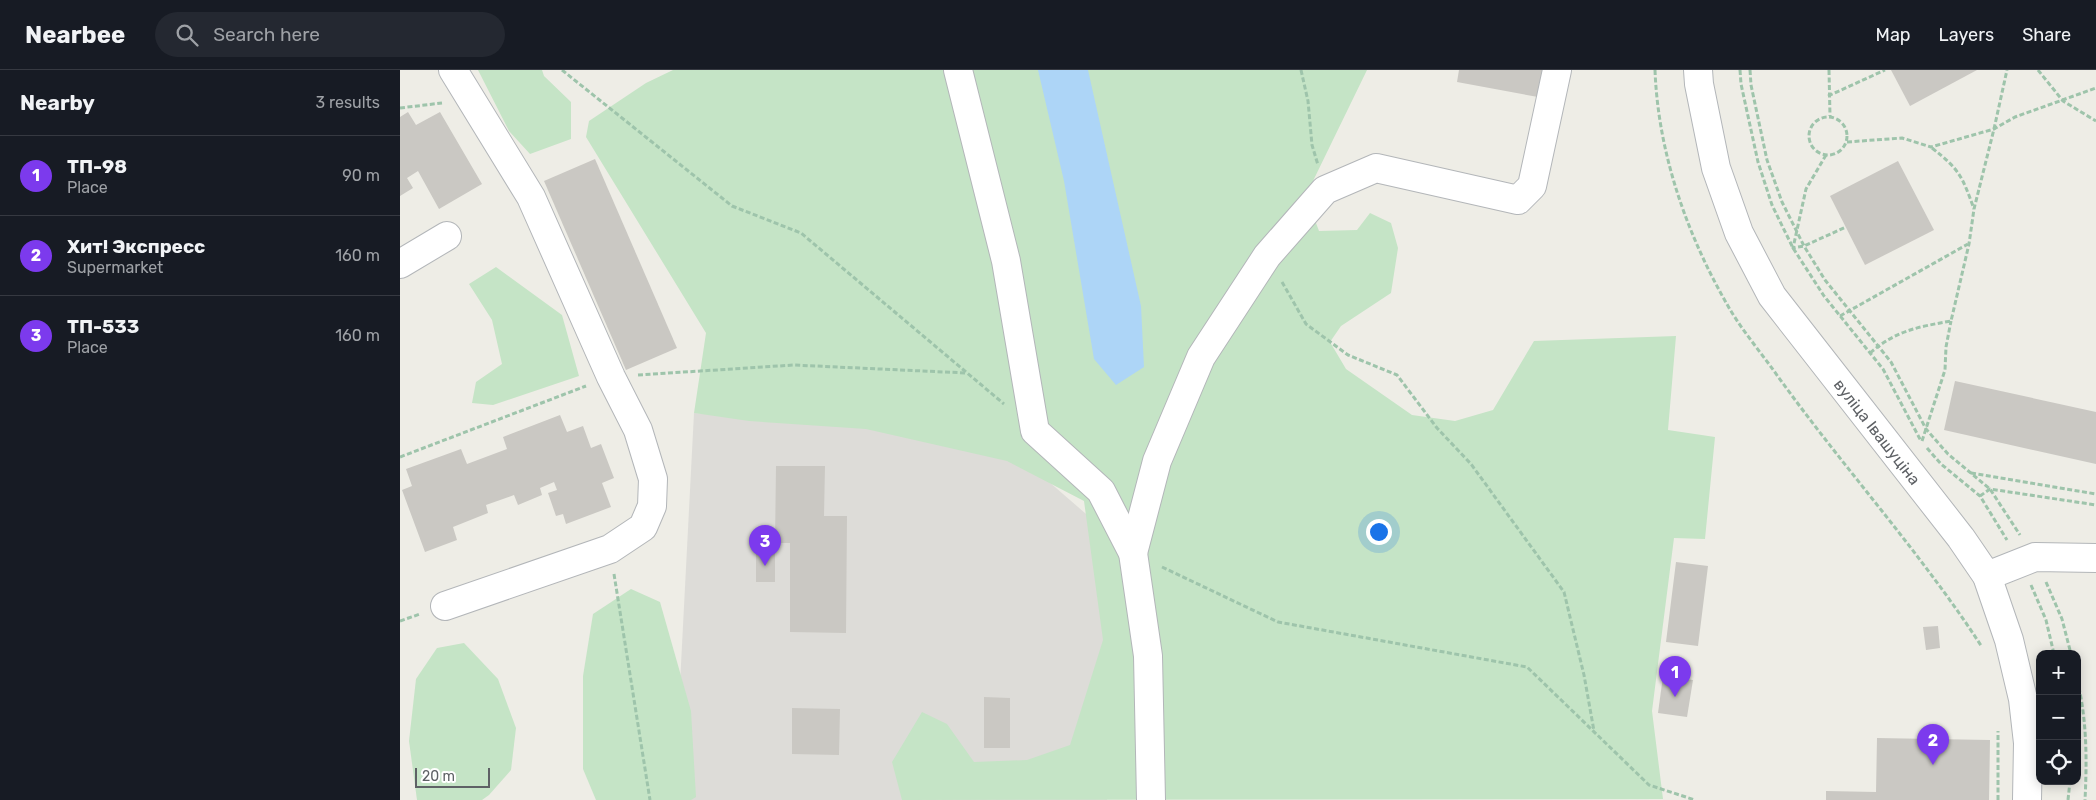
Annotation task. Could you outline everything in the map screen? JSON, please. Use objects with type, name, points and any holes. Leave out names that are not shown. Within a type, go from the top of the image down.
[{"type":"street","points":[[445,606],[610,549],[643,527],[652,506],[653,478],[638,430],[611,377],[531,197],[453,70]]},
{"type":"street","points":[[958,70],[1006,261],[1035,431],[1101,491],[1133,554],[1148,656],[1151,800]]},
{"type":"street","points":[[1133,554],[1157,461],[1201,357],[1267,256],[1325,190],[1376,168],[1518,200],[1532,186],[1557,70]]},
{"type":"street","name":"вуліца Івашуціна","points":[[1698,70],[1699,84],[1716,168],[1738,233],[1772,296],[1961,538],[1987,576],[2009,640],[2023,699],[2028,743],[2027,800]]},
{"type":"street","points":[[400,264],[447,236]]},
{"type":"street","points":[[1987,576],[2028,560],[2096,558]]},
{"type":"path","points":[[562,70],[732,206],[801,233],[1005,405]]},
{"type":"path","points":[[1301,70],[1308,101],[1312,145],[1325,190]]},
{"type":"path","points":[[1655,70],[1668,163],[1692,236],[1729,307],[1790,394],[1970,628],[1984,650]]},
{"type":"path","points":[[1740,70],[1741,84],[1758,162],[1772,205],[1793,248],[1824,296],[1883,369],[1921,442],[1941,464],[1980,496],[2028,560],[2053,650]]},
{"type":"path","points":[[1750,70],[1751,85],[1767,160],[1782,202],[1796,232],[1825,280],[1891,362],[1926,429],[1948,454],[1990,489],[2062,619],[2070,650]]},
{"type":"path","points":[[1829,70],[1828,96],[1830,116]]},
{"type":"path","points":[[1828,96],[1884,70]]},
{"type":"path","points":[[1921,442],[1945,370],[1946,347],[1969,244],[1974,209],[2007,70]]},
{"type":"path","points":[[2038,70],[2063,101],[2096,121]]},
{"type":"path","points":[[1932,148],[1994,129],[2015,117],[2096,88]]},
{"type":"path","points":[[400,108],[471,100]]},
{"type":"path","points":[[1830,116],[1838,119],[1844,125],[1848,133],[1846,142],[1842,149],[1835,154],[1826,155],[1818,152],[1812,146],[1809,138],[1810,130],[1814,122],[1830,116]]},
{"type":"path","points":[[1846,142],[1902,138],[1932,148],[1951,163],[1962,177],[1974,209]]},
{"type":"path","points":[[1793,248],[1806,189],[1826,155]]},
{"type":"path","points":[[1793,248],[1804,246],[1846,226]]},
{"type":"path","points":[[1840,316],[1969,244]]},
{"type":"path","points":[[1267,256],[1306,324],[1348,355],[1397,375],[1437,428],[1471,464],[1564,592],[1584,675],[1594,732]]},
{"type":"path","points":[[1870,353],[1878,346],[1910,328],[1951,321]]},
{"type":"path","points":[[400,457],[611,377],[794,365],[967,373]]},
{"type":"path","points":[[1970,473],[2096,494]]},
{"type":"path","points":[[1980,496],[1990,489],[2096,505]]},
{"type":"path","points":[[610,549],[650,800]]},
{"type":"path","points":[[1133,554],[1278,622],[1527,667],[1649,785],[1695,800]]},
{"type":"path","points":[[2081,695],[2086,766],[2085,800]]},
{"type":"path","points":[[1998,721],[1998,800]]},
{"type":"path","points":[[2068,800],[2070,785]]},
{"type":"shaded area","points":[[694,413],[996,436],[1093,520],[1122,618],[1107,800],[674,800]]},
{"type":"green space","points":[[478,70],[542,70],[544,76],[571,102],[571,139],[530,154],[509,131]]},
{"type":"green space","points":[[673,70],[1367,70],[1313,181],[1310,207],[1319,231],[1357,230],[1370,213],[1391,223],[1398,248],[1391,293],[1341,326],[1330,342],[1346,369],[1412,415],[1455,421],[1493,410],[1534,341],[1676,336],[1668,430],[1715,437],[1705,539],[1674,538],[1652,711],[1663,799],[902,800],[892,762],[922,712],[947,724],[974,762],[1027,760],[1070,745],[1103,640],[1084,501],[1007,461],[866,429],[749,421],[694,413],[706,333],[586,137],[589,121],[646,83]]},
{"type":"green space","points":[[496,267],[562,315],[579,376],[493,405],[472,403],[476,382],[502,364],[492,320],[469,284]]},
{"type":"green space","points":[[631,589],[660,602],[691,711],[696,797],[691,800],[596,800],[583,769],[583,676],[593,614]]},
{"type":"green space","points":[[464,643],[498,679],[516,728],[511,770],[489,795],[482,800],[417,800],[409,741],[416,679],[437,648]]},
{"type":"water","points":[[1038,70],[1088,70],[1141,306],[1144,367],[1116,385],[1094,359],[1064,181]]},
{"type":"building","points":[[1459,70],[1543,70],[1538,97],[1457,82]]},
{"type":"building","points":[[1891,70],[1977,70],[1910,106]]},
{"type":"building","points":[[408,112],[416,125],[440,112],[482,184],[439,209],[418,171],[407,178],[413,188],[400,196],[400,117]]},
{"type":"building","points":[[595,159],[677,348],[626,370],[544,181]]},
{"type":"building","points":[[1898,161],[1934,230],[1865,265],[1830,196]]},
{"type":"building","points":[[1955,381],[2096,412],[2096,464],[1944,430]]},
{"type":"building","points":[[560,415],[567,432],[583,426],[591,448],[601,444],[614,478],[602,483],[611,507],[566,524],[563,514],[556,516],[548,493],[557,490],[554,482],[540,488],[542,495],[518,505],[514,495],[486,505],[488,513],[453,527],[457,540],[425,552],[402,490],[412,486],[406,469],[461,449],[467,464],[507,449],[503,437]]},
{"type":"building","points":[[776,466],[825,466],[824,516],[847,516],[846,633],[790,632],[790,543],[775,543]]},
{"type":"building","points":[[756,549],[775,549],[775,582],[756,582]]},
{"type":"building","points":[[1676,562],[1708,566],[1698,646],[1666,642]]},
{"type":"building","points":[[1938,626],[1940,648],[1926,650],[1923,627]]},
{"type":"building","points":[[1663,676],[1693,680],[1687,717],[1658,713]]},
{"type":"building","points":[[984,697],[1010,698],[1010,748],[984,748]]},
{"type":"building","points":[[792,708],[840,709],[839,755],[792,754]]},
{"type":"building","points":[[1877,738],[1990,740],[1989,800],[1826,800],[1826,791],[1876,792]]},
{"type":"place","name":"ТП-533","points":[[765,566]]},
{"type":"place","name":"ТП-98","points":[[1675,697]]},
{"type":"place","name":"Хит! Экспресс","points":[[1933,765]]}]
